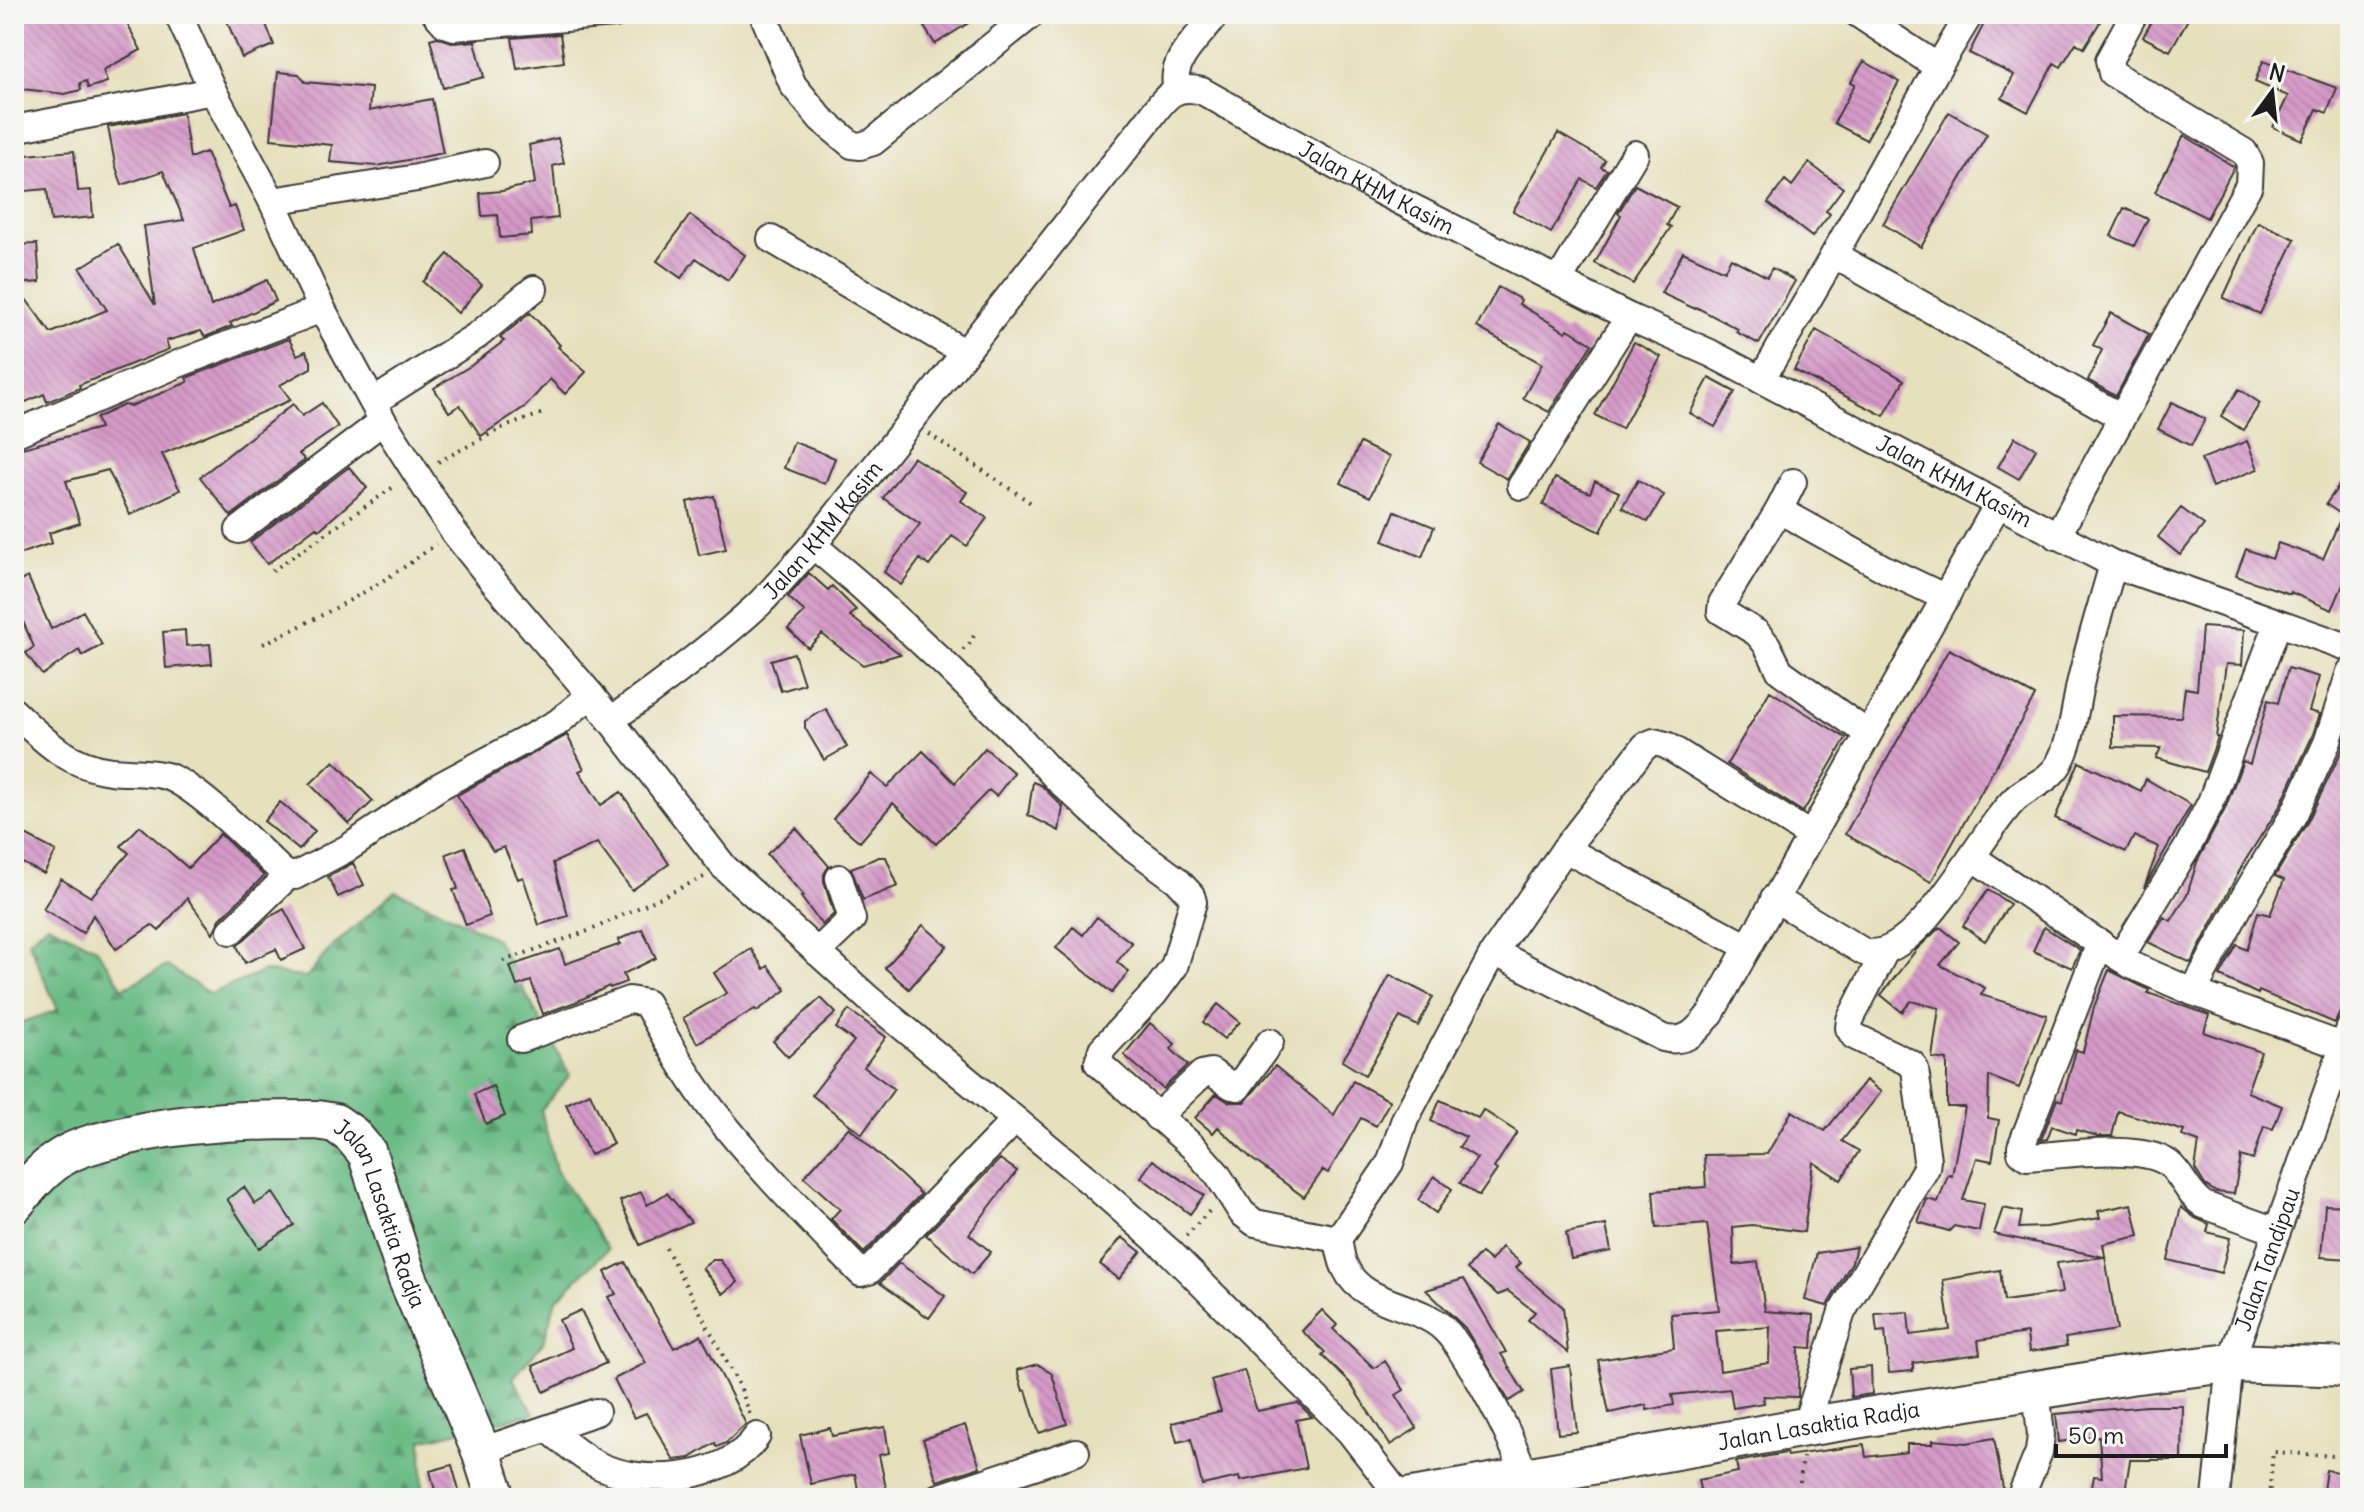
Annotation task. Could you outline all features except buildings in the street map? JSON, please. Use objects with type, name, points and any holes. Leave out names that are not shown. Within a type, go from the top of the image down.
[{"type":"highway","name":"Jalan Lasaktia Radja","points":[[14,1204],[40,1173],[67,1154],[150,1129],[207,1121],[317,1120],[335,1123],[352,1135],[367,1153],[407,1277],[481,1451],[496,1498]]},
{"type":"highway","name":"Jalan Lasaktia Radja","points":[[1404,1498],[1529,1487],[1805,1427],[2036,1389],[2230,1363],[2350,1367]]},
{"type":"street","points":[[178,14],[213,91],[272,201],[322,309],[378,412],[453,531],[591,695],[724,867],[869,999],[1093,1184],[1170,1252],[1350,1432],[1404,1498]]},
{"type":"street","points":[[436,14],[445,24],[454,27],[614,14]]},
{"type":"street","points":[[763,14],[793,85],[803,99],[852,145],[860,146],[873,142],[1032,14]]},
{"type":"street","points":[[1858,14],[1938,67]]},
{"type":"street","points":[[1761,380],[1970,14]]},
{"type":"street","points":[[2057,536],[2245,197],[2251,174],[2244,152],[2235,145],[2112,73],[2109,60],[2134,14]]},
{"type":"street","points":[[1189,90],[1174,79],[1177,66],[1208,17]]},
{"type":"street","name":"Jalan KHM Kasim","points":[[611,720],[673,677],[760,603],[813,545],[1143,127],[1189,90],[1250,117],[1378,190],[1629,317],[1710,353],[2113,564],[2350,648]]},
{"type":"street","points":[[14,129],[213,91]]},
{"type":"street","points":[[1559,280],[1635,154]]},
{"type":"street","points":[[272,201],[417,178],[485,163]]},
{"type":"street","points":[[771,239],[964,352]]},
{"type":"street","points":[[1834,255],[2121,417]]},
{"type":"street","points":[[239,530],[378,412],[534,289]]},
{"type":"street","points":[[14,434],[178,364],[322,309]]},
{"type":"street","points":[[1521,486],[1629,317]]},
{"type":"street","points":[[1793,482],[1722,603],[1721,611],[1757,633],[1780,671],[1867,733]]},
{"type":"street","points":[[1494,952],[1663,1038],[1672,1041],[1696,1033],[1711,1013],[1998,504]]},
{"type":"street","points":[[1779,510],[1885,569],[1946,598]]},
{"type":"street","points":[[813,545],[937,656],[1058,780],[1127,843],[1188,889],[1193,902],[1174,967],[1154,994],[1106,1043],[1098,1056],[1098,1063],[1207,1162],[1242,1213],[1255,1223],[1338,1239]]},
{"type":"street","points":[[1805,1427],[1842,1312],[1926,1168],[1915,1069],[1912,1064],[1854,1036],[1849,1028],[1850,1020],[1884,953],[1916,929],[1933,911],[2017,798],[2043,781],[2058,764],[2072,723],[2081,677],[2113,564]]},
{"type":"street","points":[[2276,1231],[2204,1205],[2195,1199],[2176,1171],[2165,1161],[2144,1153],[2027,1157],[2021,1152],[2110,951],[2156,896],[2187,848],[2211,802],[2278,623]]},
{"type":"street","points":[[2193,992],[2294,814],[2327,743],[2350,672]]},
{"type":"street","points":[[14,712],[44,742],[69,759],[94,768],[166,776],[187,786],[289,875],[295,876],[348,848],[440,786],[557,723],[591,695]]},
{"type":"street","points":[[1529,1487],[1498,1412],[1457,1343],[1444,1328],[1427,1317],[1356,1284],[1345,1269],[1338,1239],[1390,1163],[1405,1119],[1494,952],[1565,849],[1645,746],[1654,742],[1666,745],[1810,835]]},
{"type":"street","points":[[1565,849],[1748,947]]},
{"type":"street","points":[[1972,857],[2110,951],[2193,992],[2346,1037]]},
{"type":"street","points":[[231,931],[289,875]]},
{"type":"street","points":[[817,952],[852,919],[839,878]]},
{"type":"street","points":[[1774,898],[1864,952],[1884,953]]},
{"type":"street","points":[[521,1039],[629,1000],[646,1003],[674,1054],[710,1107],[861,1273],[869,1271],[1014,1121]]},
{"type":"street","name":"Jalan Tandipau","points":[[2216,1498],[2230,1363],[2346,1037]]},
{"type":"street","points":[[1157,1117],[1202,1074],[1211,1072],[1238,1087],[1270,1042]]},
{"type":"street","points":[[2020,1498],[2039,1452],[2041,1435],[2036,1389]]},
{"type":"street","points":[[481,1451],[596,1412]]},
{"type":"street","points":[[548,1429],[593,1462],[615,1471],[650,1478],[716,1467],[745,1451],[757,1436]]},
{"type":"street","points":[[937,1498],[1076,1452]]},
{"type":"path","points":[[272,571],[417,472],[502,428],[546,412]]},
{"type":"path","points":[[911,421],[1031,503]]},
{"type":"path","points":[[263,644],[347,604],[402,570],[453,531]]},
{"type":"path","points":[[503,961],[591,930],[724,867]]},
{"type":"path","points":[[1170,1252],[1229,1192]]},
{"type":"path","points":[[666,1248],[741,1389],[757,1436]]},
{"type":"path","points":[[1798,1498],[1805,1427]]},
{"type":"path","points":[[2269,1498],[2273,1452],[2350,1457]]},
{"type":"green space","points":[[395,891],[496,939],[570,1075],[541,1110],[556,1170],[608,1249],[556,1300],[543,1343],[513,1378],[534,1413],[422,1440],[423,1498],[14,1498],[14,1025],[58,1010],[28,941],[48,924],[96,948],[123,988],[167,966],[210,994],[265,971],[306,978],[330,949]]}]
